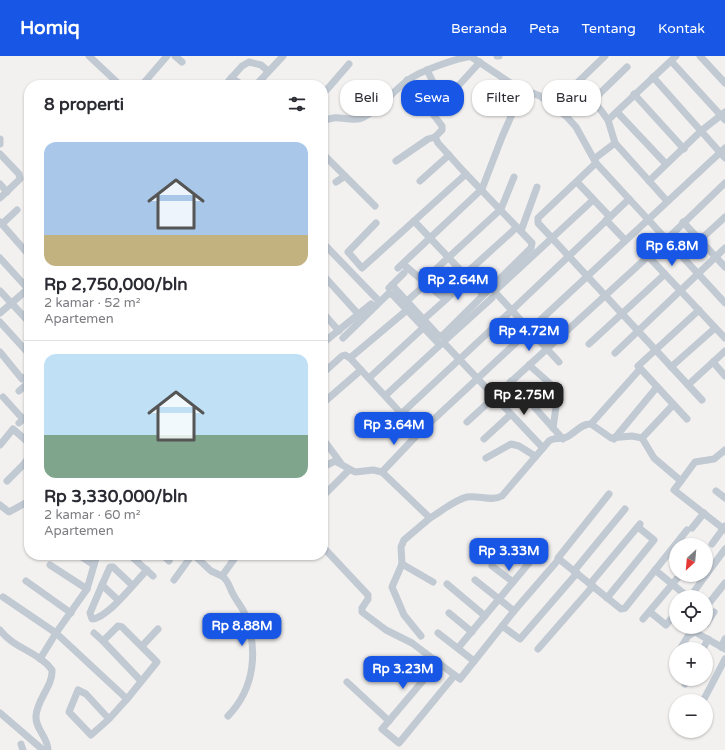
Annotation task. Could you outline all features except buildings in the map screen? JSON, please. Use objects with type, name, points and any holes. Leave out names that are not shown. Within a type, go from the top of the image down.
[{"type":"street","points":[[89,56],[115,80]]},
{"type":"street","points":[[146,80],[167,56]]},
{"type":"street","points":[[175,56],[182,62]]},
{"type":"street","points":[[260,80],[283,56]]},
{"type":"street","points":[[407,80],[427,70],[471,56],[509,80]]},
{"type":"street","points":[[580,80],[605,56]]},
{"type":"street","points":[[700,56],[725,84]]},
{"type":"street","points":[[608,120],[673,58],[724,116],[701,131],[649,182]]},
{"type":"street","points":[[234,80],[231,78],[242,66],[249,62],[261,65],[268,71]]},
{"type":"street","points":[[464,80],[480,62]]},
{"type":"street","points":[[328,88],[349,64]]},
{"type":"street","points":[[601,92],[628,67]]},
{"type":"street","points":[[427,70],[432,80]]},
{"type":"street","points":[[382,472],[419,433],[624,240],[723,152],[701,131],[653,77]]},
{"type":"street","points":[[328,119],[332,117],[352,119],[364,117],[377,109],[401,86]]},
{"type":"street","points":[[534,93],[540,96],[576,126],[595,161],[647,220],[725,303]]},
{"type":"street","points":[[634,94],[684,149]]},
{"type":"street","points":[[601,111],[608,120],[615,143],[667,201]]},
{"type":"street","points":[[616,112],[666,164]]},
{"type":"street","points":[[396,161],[435,137],[442,130],[442,126],[434,116]]},
{"type":"street","points":[[342,338],[360,316],[392,285],[401,269],[482,189],[512,116]]},
{"type":"street","points":[[328,339],[389,294],[393,294],[407,310],[438,335],[443,335],[532,246],[532,243],[501,209],[439,145],[435,137]]},
{"type":"street","points":[[0,139],[0,144]]},
{"type":"street","points":[[615,143],[595,161],[577,182],[538,218],[538,223],[654,350],[702,400]]},
{"type":"street","points":[[0,154],[20,177],[20,181],[0,198]]},
{"type":"street","points":[[420,181],[449,155]]},
{"type":"street","points":[[328,159],[375,206]]},
{"type":"street","points":[[376,223],[349,249],[350,254],[362,268],[466,174]]},
{"type":"street","points":[[336,182],[345,176]]},
{"type":"street","points":[[408,301],[448,258],[501,209],[514,177]]},
{"type":"street","points":[[577,182],[624,240]]},
{"type":"street","points":[[467,422],[604,295],[666,240],[725,183]]},
{"type":"street","points":[[0,184],[7,192]]},
{"type":"street","points":[[401,269],[425,283],[440,296],[449,290],[519,229],[537,187]]},
{"type":"street","points":[[402,413],[459,361],[629,199]]},
{"type":"street","points":[[559,362],[530,329],[511,311],[496,294],[496,291],[593,200]]},
{"type":"street","points":[[17,210],[1,223],[24,249]]},
{"type":"street","points":[[700,240],[725,217]]},
{"type":"street","points":[[414,221],[483,294]]},
{"type":"street","points":[[684,222],[725,267]]},
{"type":"street","points":[[615,353],[682,291],[725,248]]},
{"type":"street","points":[[328,250],[377,299]]},
{"type":"street","points":[[648,256],[725,338]]},
{"type":"street","points":[[0,258],[24,284]]},
{"type":"street","points":[[589,344],[665,274]]},
{"type":"street","points":[[328,281],[360,316]]},
{"type":"street","points":[[392,285],[408,301],[424,324],[442,344],[542,448]]},
{"type":"street","points":[[368,378],[424,324],[449,297],[451,293],[449,290]]},
{"type":"street","points":[[0,291],[24,316]]},
{"type":"street","points":[[0,313],[24,293]]},
{"type":"street","points":[[386,395],[492,298]]},
{"type":"street","points":[[350,358],[407,310]]},
{"type":"street","points":[[687,419],[640,369],[639,364],[699,310]]},
{"type":"street","points":[[328,318],[339,330]]},
{"type":"street","points":[[0,322],[24,348]]},
{"type":"street","points":[[671,367],[715,328]]},
{"type":"street","points":[[688,385],[725,351]]},
{"type":"street","points":[[0,352],[22,378],[24,377]]},
{"type":"street","points":[[328,369],[342,356],[345,355],[350,358],[386,395],[419,433]]},
{"type":"street","points":[[713,362],[725,376]]},
{"type":"street","points":[[529,365],[555,388],[557,400],[553,428]]},
{"type":"street","points":[[591,424],[640,369]]},
{"type":"street","points":[[328,399],[361,370]]},
{"type":"street","points":[[511,381],[563,439]]},
{"type":"street","points":[[19,391],[24,386]]},
{"type":"street","points":[[614,439],[657,387]]},
{"type":"street","points":[[3,397],[21,421],[24,418]]},
{"type":"street","points":[[642,438],[673,405]]},
{"type":"street","points":[[484,440],[510,415]]},
{"type":"street","points":[[421,636],[404,616],[392,589],[402,564],[401,547],[404,540],[430,518],[465,498],[475,496],[494,499],[502,496],[542,448],[552,439],[563,439],[586,424],[591,424],[614,439],[630,436],[642,438],[654,458],[681,481]]},
{"type":"street","points":[[0,445],[12,429],[24,439]]},
{"type":"street","points":[[486,458],[511,444],[519,446],[535,456]]},
{"type":"street","points":[[328,446],[340,462],[349,470],[358,472],[373,470],[382,472],[430,518]]},
{"type":"street","points":[[713,543],[724,528],[674,490],[695,462],[714,459],[725,450]]},
{"type":"street","points":[[328,464],[334,461],[340,462]]},
{"type":"street","points":[[7,481],[15,475],[24,463]]},
{"type":"street","points":[[328,491],[349,470]]},
{"type":"street","points":[[716,491],[725,498]]},
{"type":"street","points":[[328,552],[368,595],[368,600],[362,608],[362,612],[386,630],[412,643],[460,679],[514,611],[559,560],[558,558],[609,494]]},
{"type":"street","points":[[0,505],[9,512],[24,504]]},
{"type":"street","points":[[502,626],[520,639],[625,508]]},
{"type":"street","points":[[559,560],[621,609],[625,608],[655,570],[704,514]]},
{"type":"street","points":[[538,649],[592,585],[639,525],[654,540],[607,598]]},
{"type":"street","points":[[713,565],[725,549]]},
{"type":"street","points":[[458,648],[534,557]]},
{"type":"street","points":[[88,560],[94,565]]},
{"type":"street","points":[[40,659],[86,589],[96,560]]},
{"type":"street","points":[[135,560],[153,576]]},
{"type":"street","points":[[174,580],[191,560]]},
{"type":"street","points":[[200,560],[228,582],[232,593],[244,612],[249,627],[253,655],[251,672],[246,691],[238,706],[228,716]]},
{"type":"street","points":[[222,576],[233,560]]},
{"type":"street","points":[[402,564],[433,582]]},
{"type":"street","points":[[50,565],[86,589]]},
{"type":"street","points":[[132,585],[112,566],[102,584],[90,613],[90,618],[94,619],[101,617],[118,600],[132,585],[146,570]]},
{"type":"street","points":[[492,566],[513,582]]},
{"type":"street","points":[[655,570],[680,590]]},
{"type":"street","points":[[475,580],[514,611]]},
{"type":"street","points":[[26,581],[71,613]]},
{"type":"street","points":[[643,619],[675,582]]},
{"type":"street","points":[[694,590],[701,582]]},
{"type":"street","points":[[713,598],[725,583]]},
{"type":"street","points":[[102,584],[118,600]]},
{"type":"street","points":[[447,584],[485,616]]},
{"type":"street","points":[[3,597],[56,633],[127,699]]},
{"type":"street","points":[[650,612],[666,625],[669,621]]},
{"type":"street","points":[[449,613],[472,632]]},
{"type":"street","points":[[103,641],[116,627],[120,626],[158,662],[109,719],[91,735],[69,712],[76,691],[80,690],[86,694],[109,719]]},
{"type":"street","points":[[142,646],[158,629]]},
{"type":"street","points":[[0,630],[10,640],[40,659],[52,670],[51,678],[38,708],[36,717],[36,723],[47,741],[48,750]]},
{"type":"street","points":[[94,633],[141,681]]},
{"type":"street","points":[[438,633],[474,661]]},
{"type":"street","points":[[700,634],[723,648],[725,639]]},
{"type":"street","points":[[707,694],[725,659]]},
{"type":"street","points":[[438,663],[382,729],[399,743],[454,676]]},
{"type":"street","points":[[347,682],[389,721]]},
{"type":"street","points":[[0,713],[43,750]]}]
